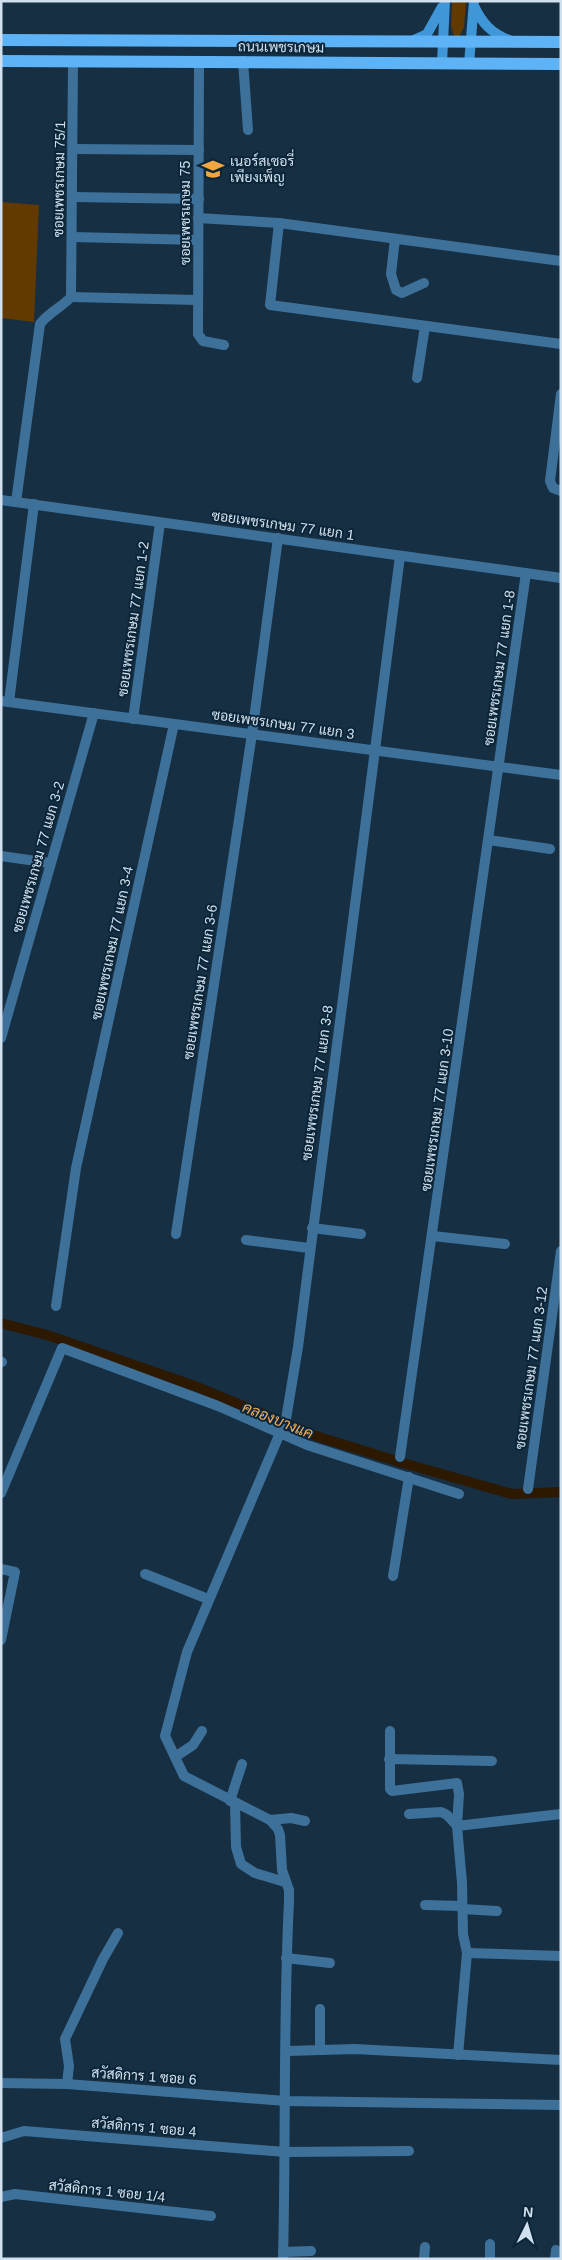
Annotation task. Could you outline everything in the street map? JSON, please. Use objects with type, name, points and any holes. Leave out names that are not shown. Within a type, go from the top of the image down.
[{"type":"main road","points":[[408,42],[428,34],[438,17],[444,1]]},
{"type":"main road","points":[[442,63],[444,1]]},
{"type":"main road","points":[[469,64],[473,3]]},
{"type":"main road","points":[[473,3],[482,20],[495,35],[514,42]]},
{"type":"main road","name":"ถนนเพชรเกษม","points":[[1,40],[561,42]]},
{"type":"main road","name":"ถนนเพชรเกษม","points":[[1,61],[561,64]]},
{"type":"street","name":"ซอยเพชรเกษม 75","points":[[199,61],[198,334],[200,338],[208,343],[224,345]]},
{"type":"street","points":[[243,61],[248,130]]},
{"type":"street","name":"ซอยเพชรเกษม 75/1","points":[[72,297],[74,62]]},
{"type":"street","points":[[74,149],[199,150]]},
{"type":"street","points":[[73,197],[198,199]]},
{"type":"street","points":[[198,218],[279,223],[561,260]]},
{"type":"street","points":[[279,223],[270,305],[561,344]]},
{"type":"street","points":[[72,237],[198,240]]},
{"type":"street","points":[[395,239],[391,274],[396,290],[402,293],[424,283]]},
{"type":"street","points":[[16,502],[40,324],[45,317],[63,306],[72,297],[198,300]]},
{"type":"street","points":[[417,378],[425,326]]},
{"type":"street","points":[[561,394],[550,480],[553,488],[561,491]]},
{"type":"street","name":"ซอยเพชรเกษม 77 แยก 1","points":[[1,500],[561,578]]},
{"type":"street","points":[[5,701],[34,504]]},
{"type":"street","name":"ซอยเพชรเกษม 77 แยก 1-2","points":[[132,719],[160,523]]},
{"type":"street","name":"ซอยเพชรเกษม 77 แยก 3-6","points":[[176,1234],[252,734],[278,538]]},
{"type":"street","name":"ซอยเพชรเกษม 77 แยก 3-8","points":[[270,1820],[184,1776],[165,1736],[187,1652],[286,1419],[295,1366],[400,556]]},
{"type":"street","name":"ซอยเพชรเกษม 77 แยก 1-8","points":[[499,766],[526,573]]},
{"type":"street","name":"ซอยเพชรเกษม 77 แยก 3","points":[[5,701],[561,775]]},
{"type":"street","name":"ซอยเพชรเกษม 77 แยก 3-2","points":[[1,1038],[94,713]]},
{"type":"street","name":"ซอยเพชรเกษม 77 แยก 3-4","points":[[56,1306],[76,1168],[174,724]]},
{"type":"street","name":"ซอยเพชรเกษม 77 แยก 3-10","points":[[400,1457],[499,766]]},
{"type":"street","points":[[489,840],[550,849]]},
{"type":"street","points":[[1,856],[50,863]]},
{"type":"street","points":[[312,1228],[360,1234]]},
{"type":"street","points":[[433,1236],[505,1244]]},
{"type":"street","points":[[246,1240],[309,1248]]},
{"type":"street","name":"ซอยเพชรเกษม 77 แยก 3-12","points":[[528,1489],[556,1322],[561,1251]]},
{"type":"street","points":[[1,1493],[62,1348],[218,1406],[280,1434],[459,1494]]},
{"type":"street","points":[[393,1576],[409,1478]]},
{"type":"street","points":[[1,1569],[15,1572],[1,1640]]},
{"type":"street","points":[[145,1574],[208,1599]]},
{"type":"street","points":[[175,1757],[193,1745],[202,1731]]},
{"type":"street","points":[[390,1731],[388,1782],[392,1791],[457,1783],[459,1794],[456,1826],[466,1953],[458,2055]]},
{"type":"street","points":[[389,1759],[492,1761]]},
{"type":"street","points":[[242,1764],[232,1802],[237,1852],[241,1864],[255,1873],[286,1882]]},
{"type":"street","points":[[409,1814],[441,1812],[447,1815],[456,1826]]},
{"type":"street","points":[[456,1826],[561,1814]]},
{"type":"street","points":[[305,1821],[291,1818],[270,1820],[280,1835],[282,1870],[289,1890],[290,1902],[284,1994],[286,2051],[283,2255],[311,2251]]},
{"type":"street","points":[[425,1905],[497,1911]]},
{"type":"street","points":[[67,2084],[68,2066],[65,2039],[103,1959],[118,1933]]},
{"type":"street","points":[[466,1953],[561,1956]]},
{"type":"street","points":[[286,1958],[330,1963]]},
{"type":"street","points":[[320,2009],[320,2050]]},
{"type":"street","points":[[286,2051],[355,2050],[561,2060]]},
{"type":"street","name":"สวัสดิการ 1 ซอย 6","points":[[1,2083],[67,2084],[285,2101],[561,2105]]},
{"type":"street","name":"สวัสดิการ 1 ซอย 4","points":[[1,2138],[16,2132],[32,2131],[285,2152],[409,2151]]},
{"type":"street","name":"สวัสดิการ 1 ซอย 1/4","points":[[1,2197],[15,2194],[210,2216]]},
{"type":"street","points":[[490,2244],[490,2259]]},
{"type":"street","points":[[424,2259],[425,2247]]},
{"type":"shaded area","points":[[452,1],[466,1],[464,27],[459,37],[454,36],[451,26]]},
{"type":"shaded area","points":[[1,202],[39,205],[34,322],[1,318]]},
{"type":"waterway","name":"คลองบางแค","points":[[1,1323],[47,1335],[195,1386],[316,1436],[403,1463],[512,1494],[561,1492]]},
{"type":"place","name":"เนอร์สเซอรี่ เพียงเพ็ญ","points":[[213,169]]}]
